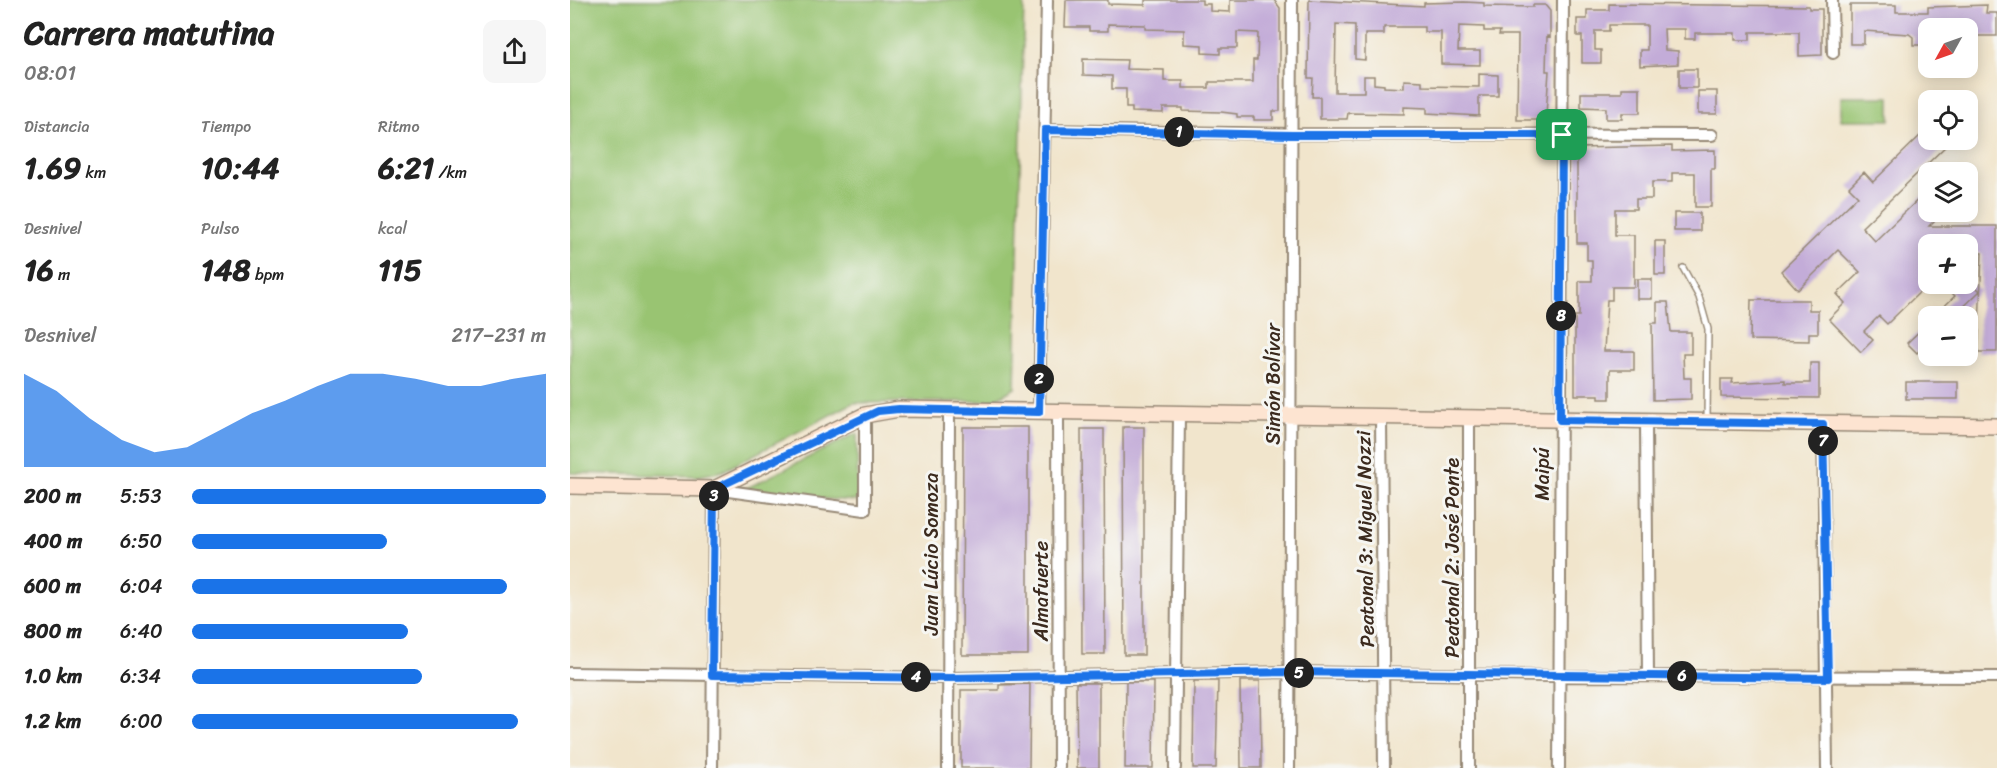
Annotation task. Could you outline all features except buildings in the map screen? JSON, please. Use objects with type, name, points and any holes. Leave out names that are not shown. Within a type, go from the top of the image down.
[{"type":"main road","points":[[570,486],[714,489],[864,415],[899,409],[1058,414],[1997,426]]},
{"type":"street","points":[[1039,412],[1047,0]]},
{"type":"street","name":"Simón Bolívar","points":[[1289,768],[1287,672],[1291,417],[1292,0]]},
{"type":"street","name":"Maipú","points":[[1559,768],[1563,0]]},
{"type":"street","points":[[1832,0],[1833,53]]},
{"type":"street","points":[[1045,130],[1292,135],[1712,135]]},
{"type":"street","name":"Juan Lúcio Somoza","points":[[948,768],[949,411]]},
{"type":"street","name":"Almafuerte","points":[[1058,414],[1059,768]]},
{"type":"street","points":[[712,768],[714,489],[865,510],[864,415]]},
{"type":"street","points":[[1175,768],[1179,415]]},
{"type":"street","name":"Peatonal 3: Miguel Nozzi","points":[[1381,418],[1385,674],[1384,768]]},
{"type":"street","name":"Peatonal 2: José Ponte","points":[[1469,419],[1469,768]]},
{"type":"street","points":[[1646,422],[1648,676]]},
{"type":"street","points":[[1823,424],[1828,678],[1827,768]]},
{"type":"street","points":[[570,674],[949,678],[1287,672],[1828,678],[1997,677]]},
{"type":"lane","points":[[1683,268],[1699,297],[1708,329],[1707,421]]},
{"type":"green space","points":[[570,0],[1024,0],[1015,388],[992,401],[853,403],[723,471],[699,476],[570,473]]},
{"type":"green space","points":[[1841,97],[1890,97],[1890,120],[1841,120]]},
{"type":"green space","points":[[857,433],[858,501],[735,494]]},
{"type":"route","points":[[1045,130],[1292,135],[1562,135],[1560,420],[1823,424],[1828,678],[1287,672],[949,678],[712,675],[714,489],[864,415],[878,411],[899,409],[1039,412],[1045,130]]}]
